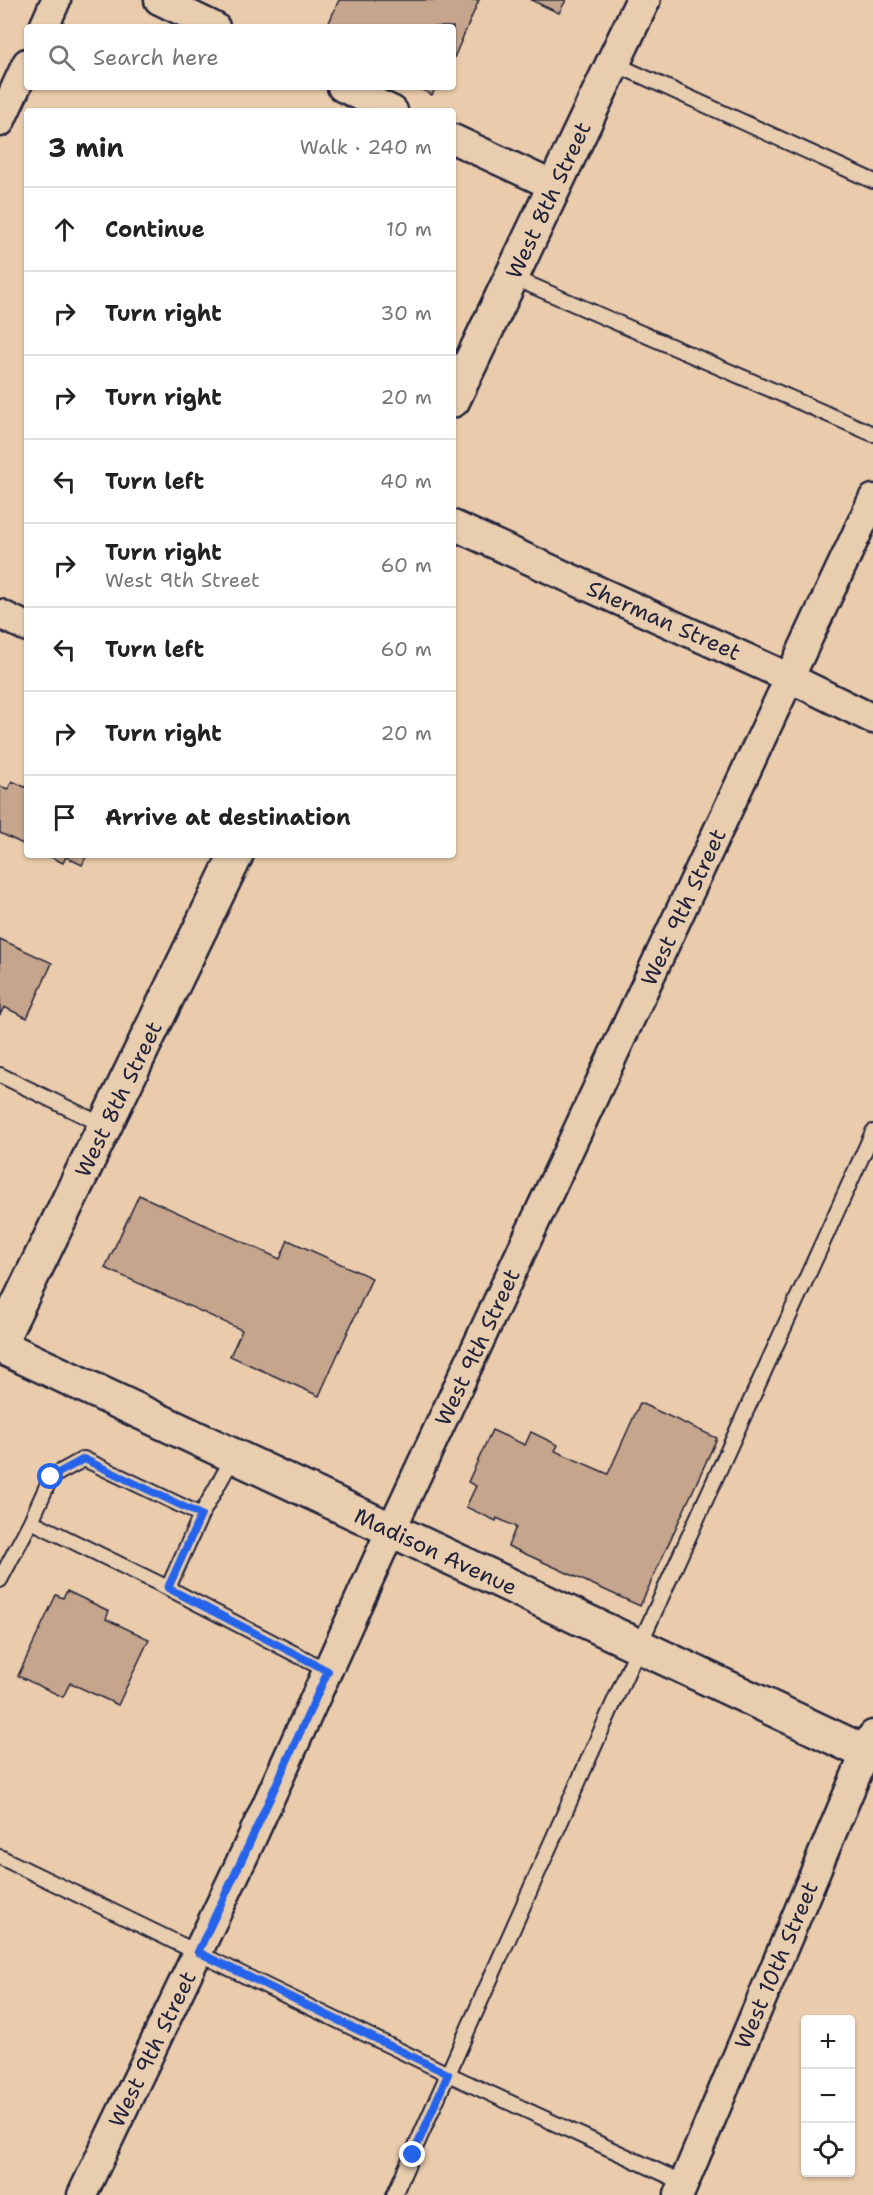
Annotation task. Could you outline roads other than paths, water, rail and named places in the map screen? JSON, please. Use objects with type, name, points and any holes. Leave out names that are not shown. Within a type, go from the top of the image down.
[{"type":"street","points":[[45,24],[56,0]]},
{"type":"street","points":[[159,0],[209,24]]},
{"type":"street","name":"West 8th Street","points":[[456,394],[643,0]]},
{"type":"street","points":[[0,122],[24,70]]},
{"type":"street","points":[[348,90],[387,108]]},
{"type":"street","points":[[456,140],[554,186]]},
{"type":"street","name":"West 9th Street","points":[[82,2195],[245,1853],[391,1530],[873,499]]},
{"type":"street","name":"Sherman Street","points":[[456,526],[790,678],[873,719]]},
{"type":"street","points":[[0,614],[24,626]]},
{"type":"street","name":"West 8th Street","points":[[0,1344],[235,858]]},
{"type":"street","name":"Madison Avenue","points":[[0,1344],[639,1646],[870,1748]]},
{"type":"street","name":"West 10th Street","points":[[682,2189],[870,1748]]},
{"type":"lane","points":[[613,63],[873,181]]},
{"type":"lane","points":[[512,277],[873,434]]},
{"type":"lane","points":[[0,1075],[105,1126]]},
{"type":"lane","points":[[394,2195],[639,1646],[873,1132]]},
{"type":"lane","points":[[168,1588],[201,1515],[234,1456]]},
{"type":"lane","points":[[0,1580],[51,1477],[84,1459],[201,1515]]},
{"type":"lane","points":[[31,1521],[168,1588],[328,1671]]},
{"type":"lane","points":[[0,1857],[682,2189]]}]
